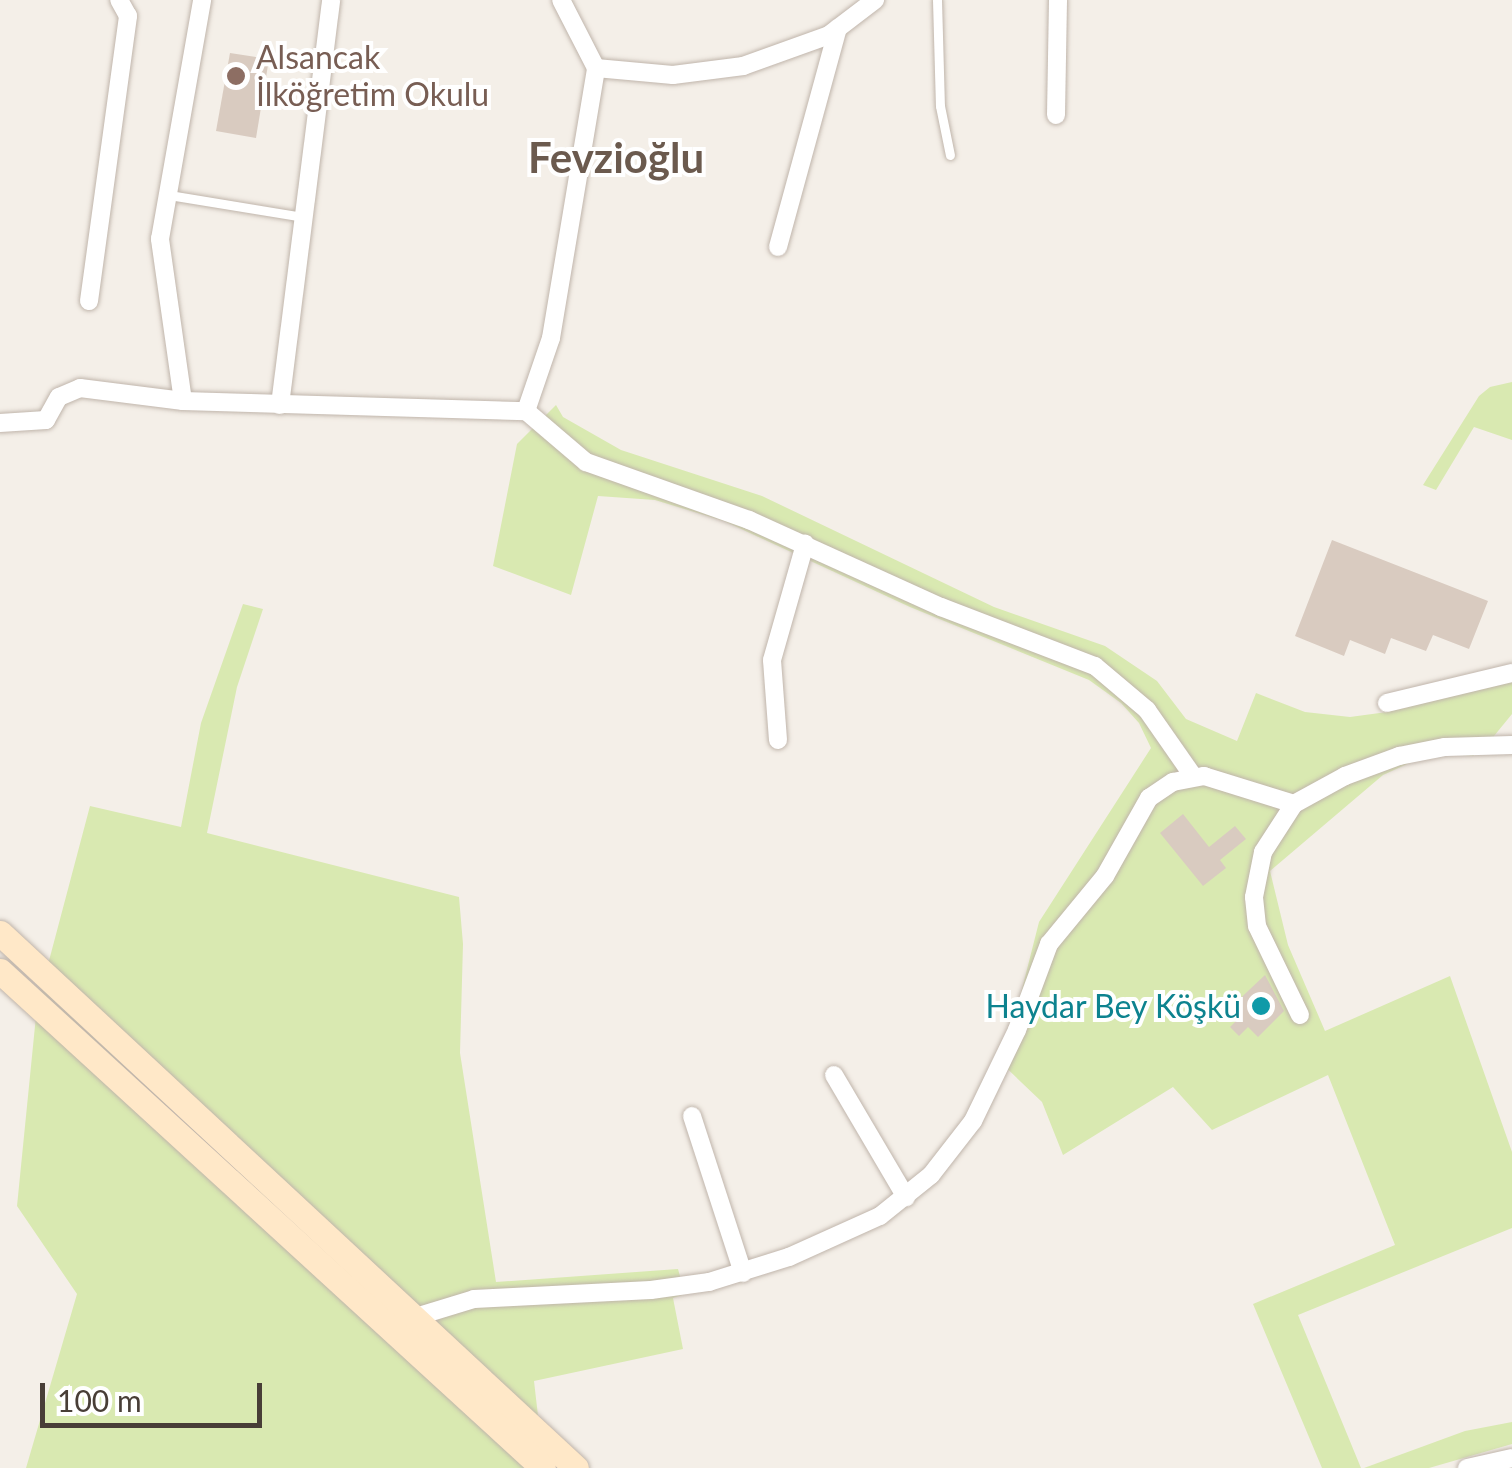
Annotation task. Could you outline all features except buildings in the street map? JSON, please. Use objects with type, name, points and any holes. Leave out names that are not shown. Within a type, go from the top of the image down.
[{"type":"main road","points":[[0,933],[576,1468]]},
{"type":"main road","points":[[0,970],[542,1468]]},
{"type":"street","points":[[88,301],[128,16],[119,0]]},
{"type":"street","points":[[183,401],[160,239],[202,0]]},
{"type":"street","points":[[280,405],[330,0]]},
{"type":"street","points":[[526,412],[551,338],[596,68],[561,0]]},
{"type":"street","points":[[596,68],[649,75],[720,70],[786,53],[838,28],[875,0]]},
{"type":"street","points":[[1056,114],[1058,0]]},
{"type":"street","points":[[778,247],[838,28]]},
{"type":"street","points":[[0,423],[46,420],[59,397],[80,388],[183,401],[526,412],[586,462],[804,544],[940,607],[1095,666],[1148,710],[1193,776]]},
{"type":"street","points":[[778,740],[772,660],[804,544]]},
{"type":"street","points":[[1387,703],[1512,673]]},
{"type":"street","points":[[1300,1014],[1257,926],[1254,897],[1263,852],[1294,804],[1345,776],[1399,756],[1445,747],[1512,744]]},
{"type":"street","points":[[412,1318],[474,1299],[651,1290],[743,1273],[837,1238],[906,1197],[945,1160],[973,1121],[1018,1030],[1050,944],[1105,876],[1149,798],[1164,786],[1193,776],[1216,778],[1294,804]]},
{"type":"street","points":[[834,1075],[906,1197]]},
{"type":"street","points":[[692,1116],[743,1273]]},
{"type":"street","points":[[1466,1468],[1512,1458]]},
{"type":"lane","points":[[936,0],[940,106],[950,156]]},
{"type":"lane","points":[[168,195],[304,217]]},
{"type":"green space","points":[[1512,382],[1512,440],[1474,427],[1436,490],[1423,485],[1479,396],[1490,387]]},
{"type":"green space","points":[[556,405],[563,417],[621,450],[762,496],[994,607],[1105,646],[1157,681],[1186,719],[1237,741],[1256,693],[1305,712],[1350,717],[1387,712],[1512,677],[1512,714],[1485,747],[1473,756],[1448,754],[1416,760],[1383,775],[1270,871],[1288,945],[1325,1031],[1450,976],[1512,1152],[1512,1228],[1298,1315],[1361,1468],[1322,1468],[1253,1304],[1395,1245],[1328,1075],[1212,1130],[1173,1087],[1063,1155],[1042,1102],[997,1059],[1021,993],[1039,922],[1151,748],[1139,723],[1121,703],[1089,680],[910,607],[724,521],[655,500],[598,496],[571,595],[493,566],[517,444]]},
{"type":"green space","points":[[243,604],[263,609],[237,687],[207,833],[459,897],[463,944],[460,1053],[496,1282],[678,1269],[685,1294],[673,1298],[683,1349],[534,1381],[544,1468],[26,1468],[77,1294],[17,1206],[37,1006],[90,806],[181,827],[201,723]]},
{"type":"green space","points":[[1512,1422],[1512,1444],[1429,1468],[1364,1468],[1465,1431]]},
{"type":"place","name":"Alsancak İlköğretim Okulu","points":[[236,76]]},
{"type":"place","name":"Haydar Bey Köşkü","points":[[1261,1006]]},
{"type":"district","name":"Fevzioğlu","points":[[616,157]]}]
